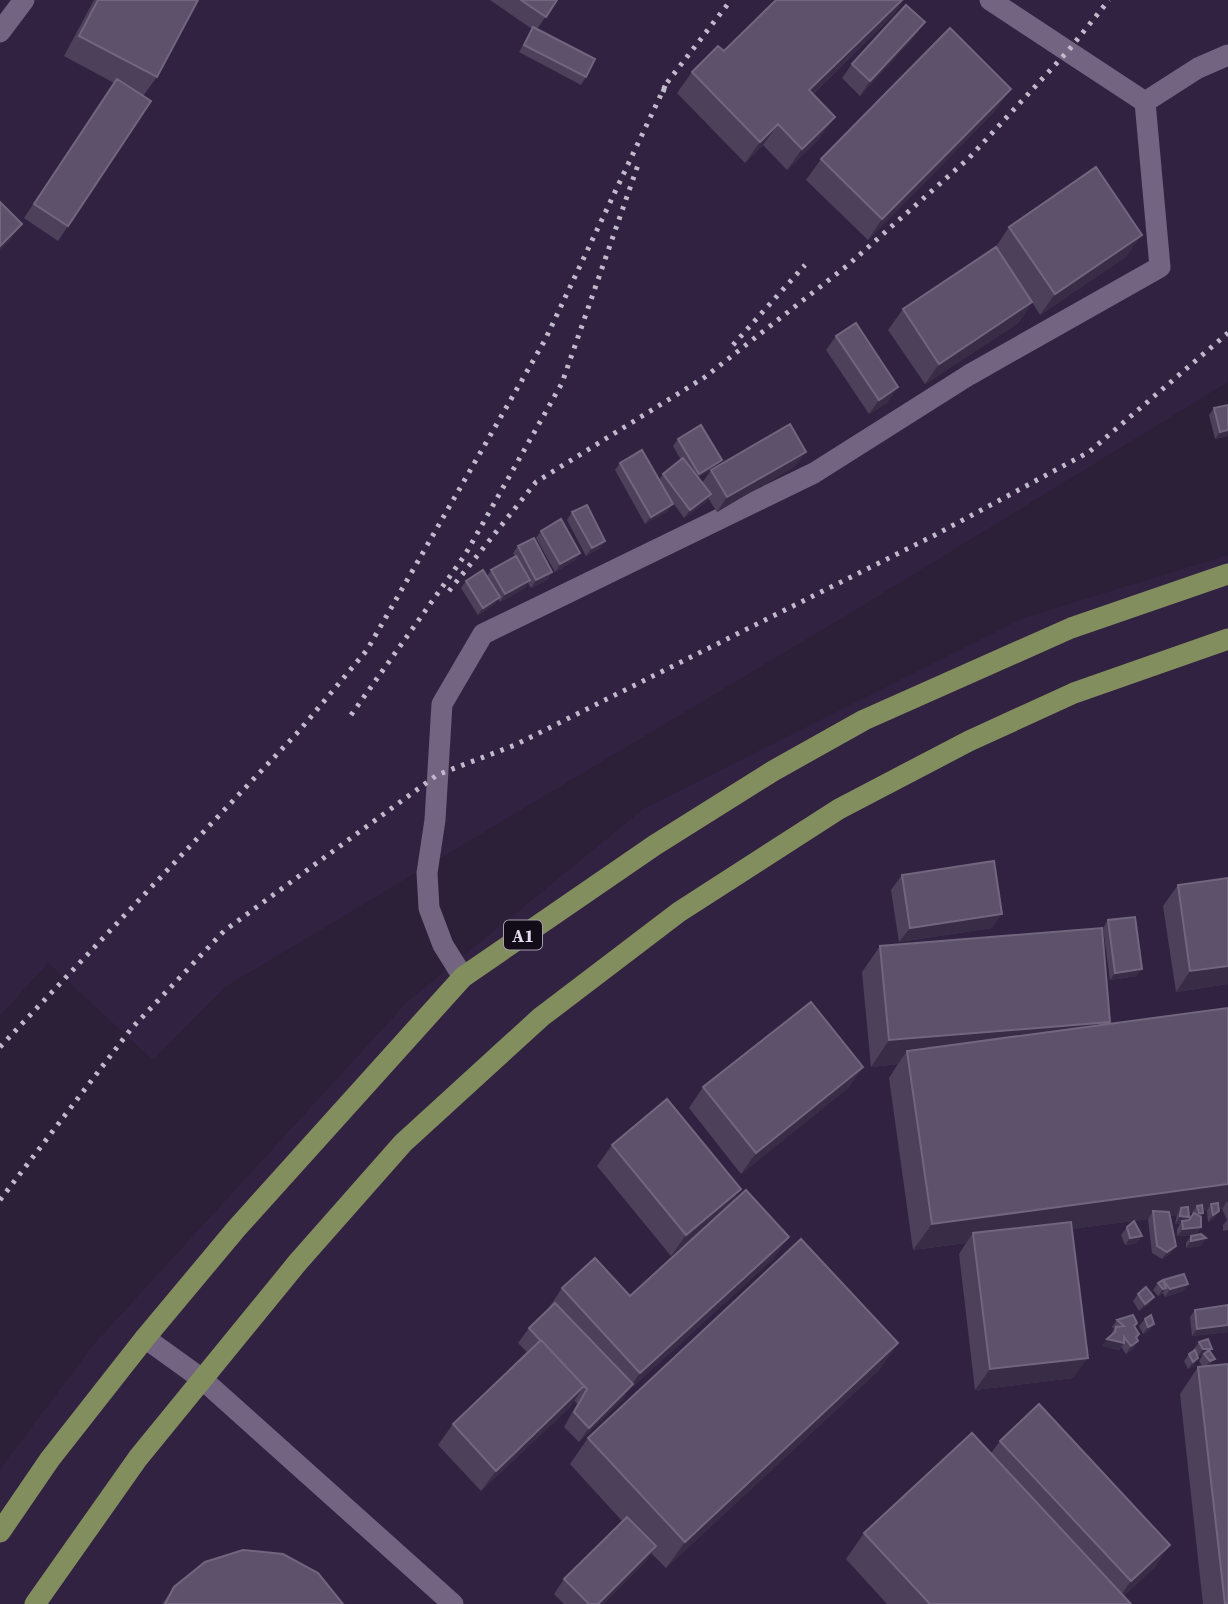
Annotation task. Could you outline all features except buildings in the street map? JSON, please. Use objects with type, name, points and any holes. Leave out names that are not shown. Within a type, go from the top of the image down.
[{"type":"highway","name":"A1","points":[[0,1532],[50,1459],[145,1338],[236,1229],[463,977],[655,845],[773,771],[864,720],[1071,628],[1228,574]]},
{"type":"highway","points":[[35,1604],[138,1458],[298,1262],[404,1143],[541,1017],[679,912],[839,809],[969,741],[1074,693],[1228,639]]},
{"type":"lane","points":[[0,32],[24,0]]},
{"type":"lane","points":[[990,0],[1145,102]]},
{"type":"lane","points":[[1145,102],[1198,68],[1228,55]]},
{"type":"lane","points":[[463,977],[443,945],[429,908],[427,873],[435,820],[442,705],[483,634],[814,473],[969,375],[1160,267],[1145,102]]},
{"type":"lane","points":[[145,1338],[202,1379],[453,1604]]},
{"type":"shaded area","points":[[0,0],[1228,0],[1228,382],[852,612],[225,987],[153,1060],[48,963],[0,1016]]},
{"type":"shaded area","points":[[1228,555],[1228,1604],[0,1604],[0,1469],[94,1344],[407,1002],[643,809],[1023,618]]},
{"type":"railway","points":[[663,92],[666,84],[731,0]]},
{"type":"railway","points":[[449,591],[536,482],[705,377],[848,265],[969,158],[1068,51],[1109,0]]},
{"type":"railway","points":[[0,1047],[299,731],[367,650],[545,340],[666,84]]},
{"type":"railway","points":[[351,715],[465,555],[562,383],[639,162]]},
{"type":"railway","points":[[733,345],[805,265]]},
{"type":"railway","points":[[0,1200],[131,1029],[224,931],[437,775],[515,745],[935,535],[1089,452],[1228,333]]}]
